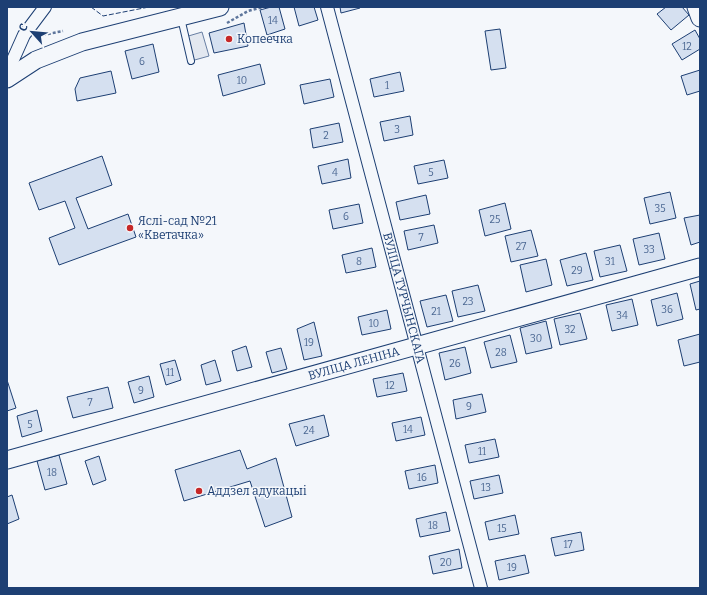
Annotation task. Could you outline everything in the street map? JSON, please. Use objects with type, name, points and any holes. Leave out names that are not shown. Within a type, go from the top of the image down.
[{"type":"street","points":[[7,73],[24,35],[45,7]]},
{"type":"street","points":[[7,79],[36,60],[82,42],[220,7]]},
{"type":"street","name":"ВУЛІЦА ТУРЧЫНСКАГА","points":[[327,7],[481,588]]},
{"type":"street","points":[[696,7],[700,18]]},
{"type":"street","name":"ВУЛІЦА ЛЕНІНА","points":[[7,460],[700,267]]},
{"type":"lane","points":[[180,17],[191,61]]},
{"type":"path","points":[[228,24],[248,11],[263,7]]},
{"type":"shaded area","points":[[202,32],[209,56],[191,61],[185,37]]},
{"type":"building","points":[[271,7],[279,7],[285,29],[267,35],[260,10]]},
{"type":"building","points":[[294,7],[314,7],[318,20],[299,26]]},
{"type":"building","points":[[340,7],[360,7],[360,8],[341,13]]},
{"type":"building","points":[[666,7],[682,7],[689,15],[671,30],[657,14]]},
{"type":"building","name":"Копеечка","points":[[244,23],[248,46],[214,53],[209,33]]},
{"type":"building","points":[[500,29],[506,68],[491,70],[485,31]]},
{"type":"building","points":[[695,30],[700,39],[700,49],[682,60],[672,44]]},
{"type":"building","points":[[153,44],[159,72],[132,79],[125,51]]},
{"type":"building","points":[[260,64],[265,84],[223,96],[218,75]]},
{"type":"building","points":[[700,70],[700,91],[687,95],[681,76]]},
{"type":"building","points":[[111,71],[116,93],[77,101],[75,89],[80,78]]},
{"type":"building","points":[[400,72],[404,91],[374,97],[370,79]]},
{"type":"building","points":[[330,79],[334,97],[304,104],[300,85]]},
{"type":"building","points":[[410,116],[413,135],[384,141],[380,122]]},
{"type":"building","points":[[339,123],[343,142],[313,148],[310,129]]},
{"type":"building","points":[[102,156],[112,185],[76,198],[88,229],[128,214],[136,237],[59,265],[49,238],[75,228],[65,201],[39,210],[29,183]]},
{"type":"building","points":[[348,159],[351,178],[322,184],[318,166]]},
{"type":"building","points":[[444,160],[448,178],[418,184],[414,166]]},
{"type":"building","points":[[670,192],[676,218],[650,224],[644,198]]},
{"type":"building","points":[[426,195],[430,214],[400,220],[396,202]]},
{"type":"building","points":[[505,203],[511,229],[485,236],[479,210]]},
{"type":"building","points":[[359,204],[363,223],[333,229],[329,210]]},
{"type":"building","points":[[700,215],[700,242],[691,245],[684,218]]},
{"type":"building","points":[[434,225],[438,243],[408,250],[404,231]]},
{"type":"building","points":[[531,230],[538,256],[511,262],[505,236]]},
{"type":"building","points":[[659,233],[665,259],[639,265],[633,239]]},
{"type":"building","points":[[620,245],[627,271],[600,277],[594,251]]},
{"type":"building","points":[[372,248],[376,267],[346,273],[342,255]]},
{"type":"building","points":[[586,253],[593,280],[567,286],[560,260]]},
{"type":"building","points":[[546,259],[552,285],[526,292],[520,265]]},
{"type":"building","points":[[700,281],[700,309],[696,310],[690,284]]},
{"type":"building","points":[[478,285],[485,311],[458,317],[452,291]]},
{"type":"building","points":[[677,293],[683,319],[657,326],[651,300]]},
{"type":"building","points":[[446,295],[453,321],[427,327],[420,301]]},
{"type":"building","points":[[632,299],[638,325],[612,331],[606,305]]},
{"type":"building","points":[[387,310],[391,329],[362,335],[358,317]]},
{"type":"building","points":[[580,313],[587,339],[560,345],[554,319]]},
{"type":"building","points":[[546,321],[552,348],[526,354],[520,328]]},
{"type":"building","points":[[314,322],[322,356],[304,360],[297,329]]},
{"type":"building","points":[[700,334],[700,362],[684,366],[678,340]]},
{"type":"building","points":[[510,335],[517,362],[491,368],[484,342]]},
{"type":"building","points":[[246,346],[252,367],[237,371],[232,351]]},
{"type":"building","points":[[465,347],[471,373],[445,380],[439,353]]},
{"type":"building","points":[[281,348],[287,369],[272,373],[266,352]]},
{"type":"building","points":[[175,360],[181,380],[166,385],[160,364]]},
{"type":"building","points":[[215,360],[221,381],[206,385],[201,365]]},
{"type":"building","points":[[403,373],[407,391],[377,397],[373,379]]},
{"type":"building","points":[[149,376],[154,397],[134,403],[128,382]]},
{"type":"building","points":[[7,380],[16,408],[7,411]]},
{"type":"building","points":[[108,387],[113,408],[73,418],[67,397]]},
{"type":"building","points":[[482,394],[486,412],[456,419],[453,400]]},
{"type":"building","points":[[37,410],[42,431],[22,437],[17,416]]},
{"type":"building","points":[[324,415],[329,436],[296,446],[289,424]]},
{"type":"building","points":[[421,417],[425,435],[396,441],[392,423]]},
{"type":"building","points":[[495,439],[499,457],[469,463],[465,445]]},
{"type":"building","name":"Аддзел адукацыі","points":[[240,450],[247,469],[276,458],[292,517],[265,527],[250,481],[184,501],[175,470]]},
{"type":"building","points":[[59,455],[67,484],[45,490],[37,461]]},
{"type":"building","points":[[99,456],[106,480],[93,485],[85,461]]},
{"type":"building","points":[[435,465],[438,483],[409,489],[405,471]]},
{"type":"building","points":[[499,475],[503,493],[474,499],[470,481]]},
{"type":"building","points":[[12,495],[19,519],[7,524],[7,497]]},
{"type":"building","points":[[446,512],[450,531],[420,537],[416,519]]},
{"type":"building","points":[[515,515],[519,534],[489,540],[485,522]]},
{"type":"building","points":[[581,532],[584,550],[555,556],[551,538]]},
{"type":"building","points":[[459,549],[462,568],[433,574],[429,556]]},
{"type":"building","points":[[525,555],[529,573],[499,580],[495,561]]},
{"type":"fence","points":[[91,7],[103,16],[149,7]]},
{"type":"place","name":"Копеечка","points":[[229,39]]},
{"type":"place","name":"Яслі-сад №21 «Кветачка»","points":[[130,228]]},
{"type":"place","name":"Аддзел адукацыі","points":[[199,491]]}]
